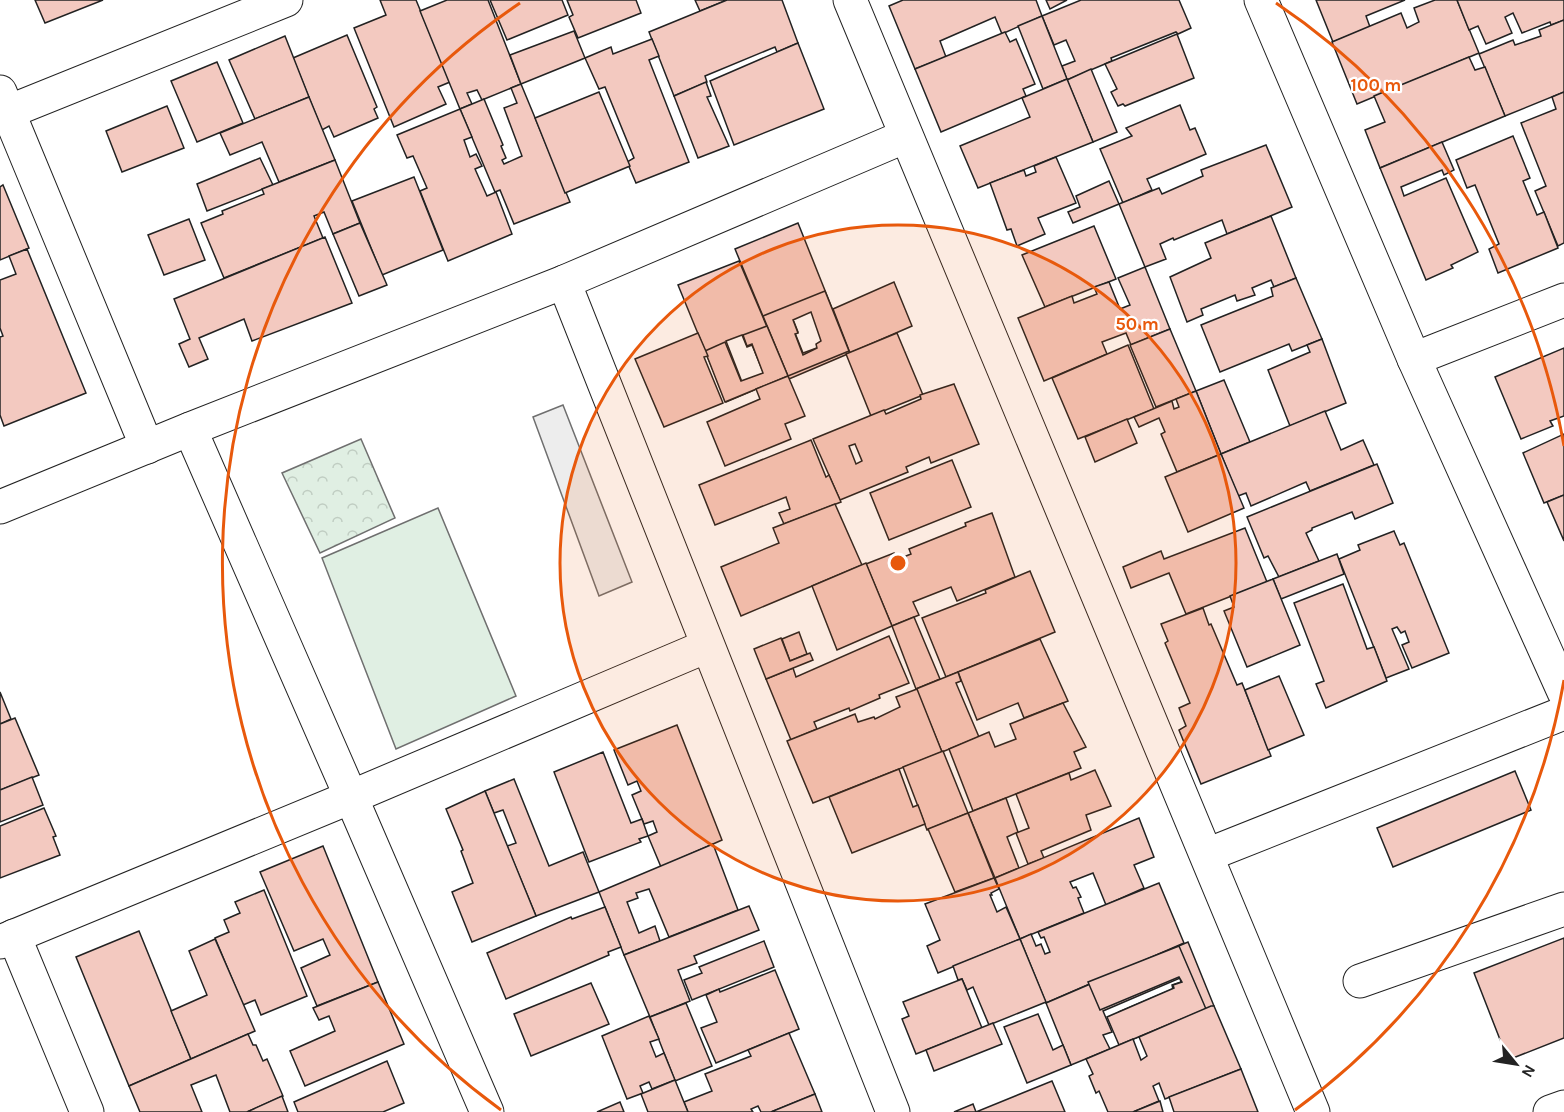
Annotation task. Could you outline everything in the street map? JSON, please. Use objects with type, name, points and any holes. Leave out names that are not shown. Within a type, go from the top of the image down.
[{"type":"street","points":[[147,447],[4,102],[286,0]]},
{"type":"street","points":[[850,0],[1313,1112]]},
{"type":"street","points":[[1261,0],[1414,359],[1564,692]]},
{"type":"street","points":[[0,507],[190,429],[564,282],[906,136]]},
{"type":"street","points":[[564,282],[893,1112]]},
{"type":"street","points":[[1414,359],[1564,300]]},
{"type":"street","points":[[190,429],[487,1112]]},
{"type":"street","points":[[87,1112],[7,939],[351,797],[707,646]]},
{"type":"street","points":[[1207,855],[1564,713]]},
{"type":"street","points":[[1360,981],[1564,909]]},
{"type":"street","points":[[1550,1112],[1564,1107]]},
{"type":"green space","points":[[361,439],[395,518],[320,553],[282,473]]},
{"type":"green space","points":[[438,508],[516,696],[396,749],[322,558]]},
{"type":"shaded area","points":[[563,405],[632,582],[599,596],[533,417]]},
{"type":"building","points":[[35,0],[103,0],[45,23]]},
{"type":"building","points":[[380,0],[416,0],[450,82],[438,87],[446,104],[394,127],[354,28],[386,15]]},
{"type":"building","points":[[447,0],[488,0],[521,84],[482,100],[477,90],[467,93],[472,104],[460,109],[420,11]]},
{"type":"building","points":[[490,0],[562,0],[568,15],[507,40]]},
{"type":"building","points":[[567,0],[636,0],[641,13],[578,38],[569,17],[573,15]]},
{"type":"building","points":[[695,0],[727,0],[700,11]]},
{"type":"building","points":[[727,0],[782,0],[798,43],[777,52],[775,47],[705,76],[707,82],[674,96],[649,32]]},
{"type":"building","points":[[903,0],[1036,0],[1042,16],[1002,34],[995,17],[940,41],[946,57],[915,69],[889,6]]},
{"type":"building","points":[[1046,0],[1067,0],[1050,9]]},
{"type":"building","points":[[1081,0],[1179,0],[1191,28],[1111,58],[1112,61],[1067,80],[1062,66],[1075,61],[1066,40],[1054,45],[1042,16]]},
{"type":"building","points":[[1316,0],[1405,0],[1366,16],[1370,27],[1333,42]]},
{"type":"building","points":[[1435,0],[1457,0],[1479,53],[1357,104],[1332,42],[1401,13],[1407,28],[1419,22],[1414,8]]},
{"type":"building","points":[[1457,0],[1564,0],[1564,20],[1551,25],[1550,22],[1522,33],[1513,13],[1505,17],[1512,33],[1486,44],[1478,26],[1469,30]]},
{"type":"building","points":[[1042,16],[1067,79],[1043,89],[1018,26]]},
{"type":"building","points":[[1564,20],[1564,92],[1505,116],[1479,54],[1513,40],[1515,45],[1541,36],[1539,30]]},
{"type":"building","points":[[574,31],[585,58],[521,84],[510,55]]},
{"type":"building","points":[[1005,32],[1010,42],[1016,39],[1035,84],[1023,89],[1026,96],[941,132],[915,69]]},
{"type":"building","points":[[1177,34],[1194,78],[1125,106],[1123,104],[1118,106],[1111,92],[1117,89],[1105,64]]},
{"type":"building","points":[[347,35],[377,107],[374,109],[378,118],[334,137],[329,126],[322,130],[293,58]]},
{"type":"building","points":[[285,36],[309,97],[255,119],[229,60]]},
{"type":"building","points":[[652,39],[659,56],[649,60],[689,162],[636,183],[627,162],[634,158],[605,87],[599,89],[585,58],[611,47],[613,54]]},
{"type":"building","points":[[798,43],[824,109],[734,145],[710,81]]},
{"type":"building","points":[[1469,57],[1475,70],[1485,67],[1505,116],[1380,168],[1365,130],[1385,122],[1374,96]]},
{"type":"building","points":[[217,62],[243,123],[197,142],[171,81]]},
{"type":"building","points":[[1091,69],[1117,132],[1093,142],[1067,80]]},
{"type":"building","points":[[1067,79],[1093,142],[978,188],[960,146],[1030,117],[1022,98]]},
{"type":"building","points":[[706,82],[711,96],[707,97],[729,146],[698,158],[674,96]]},
{"type":"building","points":[[521,84],[570,202],[514,224],[500,190],[495,192],[460,109],[484,99],[503,145],[501,146],[506,158],[502,160],[504,164],[522,156],[504,108],[517,103],[511,88]]},
{"type":"building","points":[[599,92],[630,166],[565,193],[535,118]]},
{"type":"building","points":[[1564,92],[1564,243],[1558,246],[1535,191],[1546,186],[1521,123],[1556,109],[1552,97]]},
{"type":"building","points":[[309,97],[335,160],[279,182],[262,142],[230,155],[220,133]]},
{"type":"building","points":[[1180,105],[1190,130],[1195,128],[1206,154],[1147,179],[1152,190],[1123,203],[1100,149],[1132,136],[1126,128]]},
{"type":"building","points":[[167,106],[184,148],[122,172],[106,131]]},
{"type":"building","points":[[460,109],[472,137],[464,140],[470,157],[476,154],[482,166],[475,169],[487,196],[496,192],[512,234],[448,261],[420,191],[427,188],[413,156],[407,158],[397,135]]},
{"type":"building","points":[[1513,136],[1530,178],[1523,181],[1537,215],[1544,212],[1558,248],[1498,273],[1489,249],[1499,244],[1475,185],[1467,188],[1456,160]]},
{"type":"building","points":[[1442,142],[1454,170],[1444,175],[1442,170],[1401,187],[1404,196],[1446,178],[1478,252],[1451,265],[1453,268],[1426,280],[1380,168]]},
{"type":"building","points":[[1266,145],[1292,207],[1227,234],[1222,220],[1174,240],[1173,238],[1160,244],[1166,259],[1145,267],[1119,204],[1159,188],[1162,194],[1203,176],[1201,170]]},
{"type":"building","points":[[1056,157],[1076,203],[1038,218],[1045,234],[1017,246],[1011,229],[1007,230],[990,183],[1024,170],[1026,176],[1036,172],[1034,166]]},
{"type":"building","points":[[260,158],[273,185],[207,211],[197,184]]},
{"type":"building","points":[[335,160],[360,223],[333,234],[324,212],[314,216],[323,238],[224,278],[201,223],[223,214],[222,211],[264,194],[262,189]]},
{"type":"building","points":[[414,177],[443,250],[382,275],[352,201]]},
{"type":"building","points":[[1109,181],[1119,204],[1073,223],[1068,212],[1080,207],[1076,196]]},
{"type":"building","points":[[3,185],[29,248],[0,260],[0,187]]},
{"type":"building","points":[[1271,216],[1296,278],[1274,287],[1271,280],[1252,288],[1255,295],[1237,301],[1235,295],[1201,309],[1203,315],[1187,322],[1170,277],[1211,258],[1205,243]]},
{"type":"building","points":[[189,219],[205,260],[164,275],[148,235]]},
{"type":"building","points":[[360,223],[387,285],[359,296],[333,234]]},
{"type":"building","points":[[798,223],[850,353],[789,379],[735,249]],"holes":[[[811,310],[825,345],[803,353],[795,333],[798,332],[794,322],[790,323],[789,319]]]},
{"type":"building","points":[[1094,226],[1116,279],[1045,307],[1022,255]]},
{"type":"building","points":[[325,237],[352,303],[252,341],[244,319],[199,338],[208,359],[189,367],[179,344],[190,339],[174,299]]},
{"type":"building","points":[[27,249],[86,393],[4,426],[0,415],[0,337],[3,336],[0,328],[0,280],[16,274],[9,256]]},
{"type":"building","points":[[739,261],[788,376],[768,384],[752,345],[747,347],[742,335],[726,341],[742,382],[750,379],[754,390],[726,402],[678,285]]},
{"type":"building","points":[[1145,267],[1170,329],[1131,345],[1126,333],[1102,342],[1107,354],[1044,381],[1018,318],[1072,296],[1074,303],[1097,294],[1094,287],[1109,282],[1120,309],[1130,305],[1118,278]]},
{"type":"building","points":[[1296,278],[1322,339],[1292,351],[1289,344],[1220,372],[1201,325],[1273,296],[1271,288]]},
{"type":"building","points":[[894,282],[912,326],[850,353],[833,309]]},
{"type":"building","points":[[825,291],[849,351],[788,376],[763,316]],"holes":[[[811,312],[821,341],[816,344],[817,348],[803,355],[795,334],[798,333],[793,320]]]},
{"type":"building","points":[[767,326],[788,376],[725,402],[705,351],[725,342],[741,381],[763,373],[752,344],[747,346],[743,335]]},
{"type":"building","points":[[1170,329],[1196,391],[1156,407],[1130,345]]},
{"type":"building","points":[[698,333],[708,356],[704,357],[723,403],[664,427],[635,359]]},
{"type":"building","points":[[897,333],[923,395],[871,416],[846,354]]},
{"type":"building","points":[[1322,339],[1346,403],[1290,426],[1268,370],[1310,352],[1307,345]]},
{"type":"building","points":[[1128,345],[1154,409],[1078,439],[1052,378]]},
{"type":"building","points":[[1564,348],[1564,416],[1550,421],[1553,426],[1521,439],[1495,377]]},
{"type":"building","points":[[788,376],[805,416],[785,424],[791,439],[725,466],[707,422],[760,399],[756,389]]},
{"type":"building","points":[[1224,380],[1250,442],[1221,454],[1196,391]]},
{"type":"building","points":[[954,384],[979,444],[931,463],[929,457],[906,467],[908,472],[840,500],[813,439],[884,410],[886,414],[921,399],[920,395]],"holes":[[[855,444],[862,461],[856,464],[849,446]]]},
{"type":"building","points":[[1196,391],[1221,454],[1177,472],[1161,434],[1165,432],[1159,418],[1139,427],[1134,417],[1172,401],[1174,409],[1179,407],[1176,399]]},
{"type":"building","points":[[1325,411],[1341,450],[1363,440],[1374,465],[1310,491],[1306,482],[1251,506],[1246,493],[1238,496],[1221,454]]},
{"type":"building","points":[[1127,419],[1137,443],[1095,462],[1085,437]]},
{"type":"building","points":[[1564,434],[1564,495],[1544,503],[1523,453]]},
{"type":"building","points":[[811,440],[826,477],[829,475],[841,502],[784,524],[779,513],[790,509],[786,497],[715,525],[699,485]]},
{"type":"building","points":[[1221,454],[1244,508],[1188,532],[1165,477]]},
{"type":"building","points":[[952,460],[971,507],[889,540],[870,493]]},
{"type":"building","points":[[1377,464],[1393,503],[1355,519],[1352,512],[1312,528],[1306,533],[1319,561],[1279,577],[1268,556],[1264,558],[1247,517]]},
{"type":"building","points":[[1564,495],[1564,541],[1547,502]]},
{"type":"building","points":[[835,504],[862,565],[741,616],[721,567],[779,543],[773,528]]},
{"type":"building","points":[[992,513],[1015,577],[957,601],[951,587],[913,602],[919,615],[892,626],[866,564],[894,553],[896,560],[911,554],[909,549]]},
{"type":"building","points":[[1245,528],[1267,582],[1186,614],[1169,573],[1131,588],[1123,567],[1161,551],[1164,559]]},
{"type":"building","points":[[1394,531],[1400,545],[1404,543],[1449,653],[1412,668],[1402,645],[1409,642],[1405,631],[1401,633],[1397,627],[1392,629],[1409,669],[1386,678],[1339,559],[1360,550],[1358,545]]},
{"type":"building","points":[[1337,554],[1344,574],[1281,599],[1273,579]]},
{"type":"building","points":[[866,563],[892,626],[837,650],[812,586]]},
{"type":"building","points":[[1030,571],[1055,632],[946,677],[922,618],[986,593],[985,590]]},
{"type":"building","points":[[1273,579],[1300,645],[1247,667],[1224,611],[1234,607],[1230,596]]},
{"type":"building","points":[[1343,584],[1367,649],[1374,647],[1387,681],[1326,708],[1316,684],[1324,681],[1294,603]]},
{"type":"building","points":[[1203,608],[1237,685],[1242,683],[1271,756],[1201,784],[1179,730],[1186,726],[1179,708],[1190,703],[1165,643],[1168,641],[1161,624]]},
{"type":"building","points":[[914,617],[940,679],[916,689],[892,626]]},
{"type":"building","points":[[799,632],[807,654],[790,661],[782,639]]},
{"type":"building","points":[[889,636],[909,683],[879,695],[880,698],[850,711],[849,708],[814,722],[817,729],[791,740],[766,679],[793,668],[796,677]]},
{"type":"building","points":[[781,638],[790,661],[810,653],[813,660],[766,679],[754,649]]},
{"type":"building","points":[[1040,639],[1068,701],[1024,718],[1018,703],[977,720],[958,672]]},
{"type":"building","points":[[958,672],[961,681],[956,683],[979,737],[942,752],[916,689]]},
{"type":"building","points":[[1279,676],[1304,735],[1268,750],[1245,690]]},
{"type":"building","points":[[917,689],[942,752],[813,803],[787,741],[855,714],[858,722],[874,717],[875,719],[900,707],[896,697]]},
{"type":"building","points":[[0,692],[11,719],[0,724]]},
{"type":"building","points":[[1063,703],[1086,747],[1074,752],[1081,768],[973,811],[949,749],[989,732],[995,747],[1016,739],[1010,724]]},
{"type":"building","points":[[15,718],[39,775],[0,790],[0,724]]},
{"type":"building","points":[[677,725],[722,840],[661,867],[648,836],[657,832],[653,821],[644,824],[632,795],[641,791],[637,781],[628,785],[614,750]]},
{"type":"building","points":[[943,751],[968,813],[927,830],[903,767]]},
{"type":"building","points":[[603,752],[631,823],[642,819],[648,836],[639,839],[641,842],[589,862],[554,772]]},
{"type":"building","points":[[899,769],[913,807],[918,805],[925,824],[852,853],[829,797]]},
{"type":"building","points":[[1095,770],[1111,806],[1086,815],[1091,830],[1041,851],[1044,858],[1028,864],[1016,833],[1029,828],[1016,794],[1069,773],[1071,780]]},
{"type":"building","points":[[1515,771],[1531,810],[1393,867],[1377,828]]},
{"type":"building","points":[[32,777],[43,805],[0,822],[0,790]]},
{"type":"building","points":[[514,779],[549,866],[583,852],[599,892],[536,916],[507,846],[516,843],[503,810],[494,813],[485,791]]},
{"type":"building","points":[[485,791],[536,916],[472,942],[452,892],[473,883],[461,851],[463,850],[446,809]]},
{"type":"building","points":[[1006,798],[1018,832],[1007,837],[1019,868],[995,878],[968,813]]},
{"type":"building","points":[[44,808],[56,836],[53,837],[60,855],[0,878],[0,826]]},
{"type":"building","points":[[968,813],[994,878],[955,892],[928,829]]},
{"type":"building","points":[[1139,818],[1154,857],[1134,865],[1144,888],[1106,905],[1093,873],[1070,882],[1073,888],[1076,887],[1081,897],[1078,898],[1084,913],[1020,939],[995,878]]},
{"type":"building","points":[[713,844],[738,910],[669,937],[649,889],[636,893],[638,898],[627,902],[639,933],[655,926],[660,941],[624,955],[599,892]]},
{"type":"building","points":[[323,846],[378,982],[317,1006],[301,968],[330,955],[323,939],[294,951],[260,872]]},
{"type":"building","points":[[994,878],[999,889],[990,895],[997,912],[1006,907],[1020,939],[938,973],[927,946],[940,940],[925,904]]},
{"type":"building","points":[[1159,883],[1184,943],[1046,1003],[1020,939],[1031,934],[1036,946],[1041,944],[1045,954],[1050,952],[1044,937],[1041,938],[1038,932]]},
{"type":"building","points":[[264,890],[307,996],[261,1015],[255,1000],[243,1005],[215,938],[229,932],[224,920],[240,913],[235,902]]},
{"type":"building","points":[[749,906],[759,930],[694,956],[697,963],[678,970],[690,1001],[650,1017],[624,955]]},
{"type":"building","points":[[605,907],[621,947],[608,952],[609,955],[506,999],[487,953],[571,917],[572,919]]},
{"type":"building","points":[[139,931],[191,1059],[129,1086],[76,957]]},
{"type":"building","points":[[1564,938],[1564,1038],[1508,1060],[1474,973]]},
{"type":"building","points":[[215,939],[255,1031],[191,1059],[171,1011],[207,995],[189,951]]},
{"type":"building","points":[[1020,939],[1046,1002],[989,1025],[973,987],[967,990],[962,979],[958,980],[953,966]]},
{"type":"building","points":[[764,941],[774,967],[692,1000],[684,980],[702,973],[699,967]]},
{"type":"building","points":[[1188,942],[1214,1006],[1131,1040],[1119,1012],[1173,989],[1172,985],[1181,982],[1180,978],[1103,1011],[1112,1032],[1103,1035],[1110,1049],[1071,1065],[1046,1003]]},
{"type":"building","points":[[1179,946],[1206,1009],[1119,1045],[1107,1017],[1174,988],[1173,985],[1182,982],[1179,977],[1100,1010],[1088,982]]},
{"type":"building","points":[[775,970],[799,1029],[716,1063],[701,1028],[717,1022],[706,995],[719,989],[720,992]]},
{"type":"building","points":[[962,979],[982,1028],[916,1054],[902,1019],[909,1016],[903,1002]]},
{"type":"building","points":[[378,982],[404,1044],[305,1086],[290,1051],[335,1031],[329,1016],[319,1020],[313,1008]]},
{"type":"building","points":[[591,983],[609,1024],[531,1056],[514,1014]]},
{"type":"building","points":[[686,1003],[712,1066],[675,1081],[650,1017]]},
{"type":"building","points":[[1214,1006],[1241,1069],[1165,1099],[1159,1083],[1153,1086],[1159,1101],[1133,1112],[1108,1112],[1099,1091],[1096,1093],[1089,1076],[1093,1074],[1086,1059],[1133,1039],[1141,1060],[1147,1056],[1139,1037]]},
{"type":"building","points":[[1038,1014],[1053,1050],[1063,1045],[1071,1065],[1027,1083],[1004,1027]]},
{"type":"building","points":[[649,1016],[659,1039],[650,1042],[656,1057],[664,1053],[675,1080],[652,1089],[649,1082],[640,1086],[643,1093],[627,1099],[602,1036]]},
{"type":"building","points":[[993,1023],[1002,1044],[934,1071],[926,1050]]},
{"type":"building","points":[[789,1033],[815,1094],[771,1112],[761,1112],[758,1106],[751,1109],[753,1112],[688,1112],[684,1102],[712,1091],[705,1074],[751,1056],[748,1050]]},
{"type":"building","points":[[248,1034],[263,1061],[267,1059],[283,1096],[247,1112],[230,1112],[216,1075],[191,1085],[202,1112],[140,1112],[129,1086]]},
{"type":"building","points":[[387,1061],[404,1103],[383,1112],[298,1112],[294,1102]]},
{"type":"building","points":[[1241,1069],[1258,1112],[1174,1112],[1169,1097]]},
{"type":"building","points":[[675,1080],[688,1112],[648,1112],[641,1094]]},
{"type":"building","points":[[1052,1081],[1065,1112],[976,1112]]},
{"type":"building","points":[[815,1094],[822,1112],[771,1112]]},
{"type":"building","points":[[282,1096],[288,1112],[247,1112]]},
{"type":"building","points":[[1160,1101],[1163,1112],[1133,1112]]},
{"type":"building","points":[[620,1102],[624,1112],[597,1112]]},
{"type":"building","points":[[973,1104],[976,1112],[954,1112]]}]
